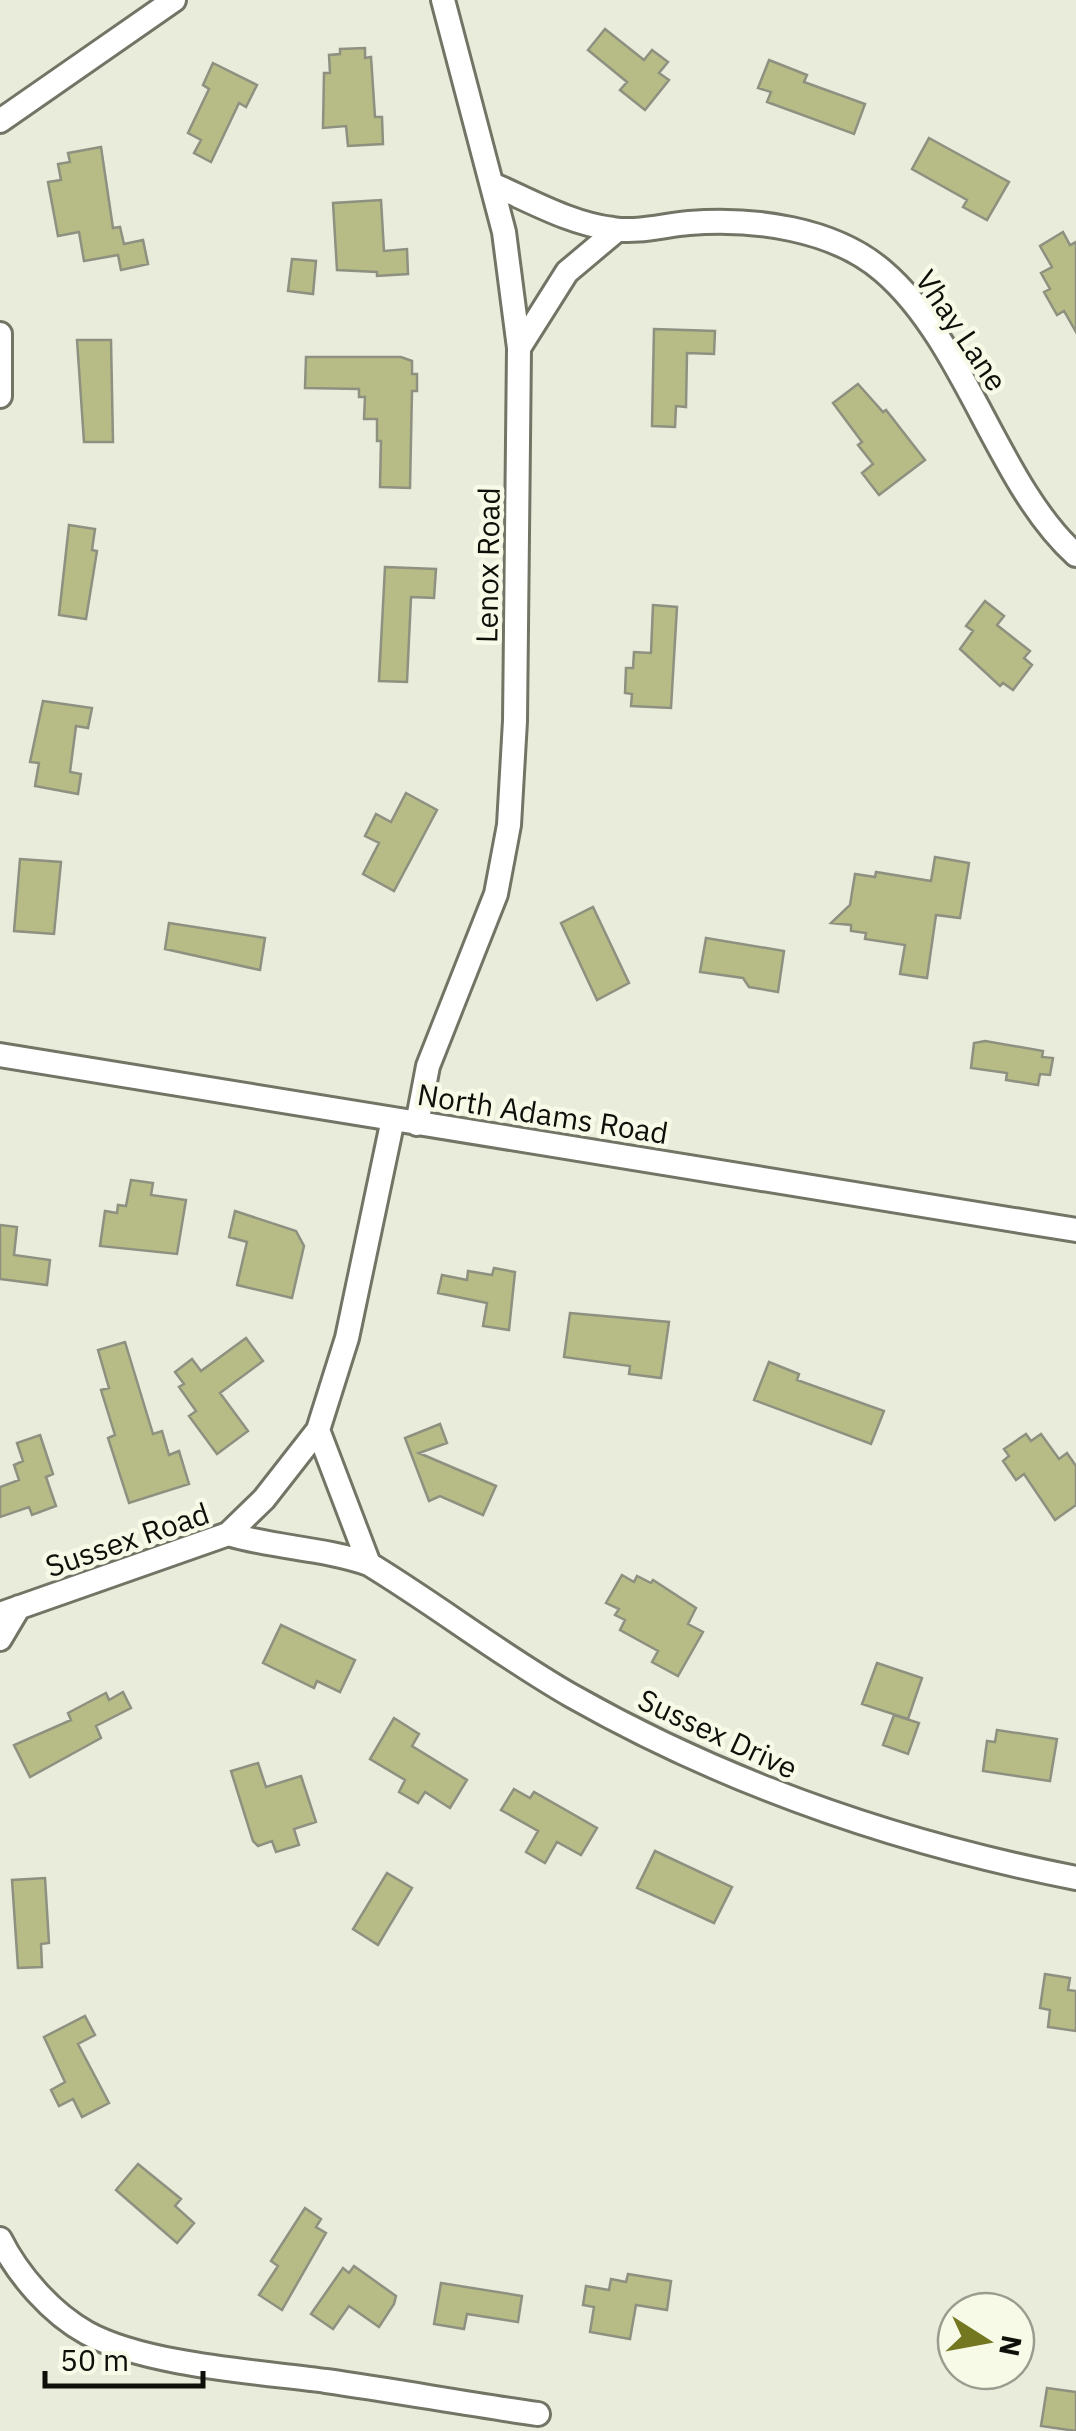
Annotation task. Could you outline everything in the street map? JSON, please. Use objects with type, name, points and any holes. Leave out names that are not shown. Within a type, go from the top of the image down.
[{"type":"street","points":[[0,120],[174,0]]},
{"type":"street","name":"Lenox Road","points":[[228,1534],[264,1499],[318,1430],[405,1121],[486,928],[509,825],[515,721],[519,348],[512,284],[492,184],[444,0]]},
{"type":"street","name":"Vhay Lane","points":[[492,184],[583,223],[617,230],[739,222],[804,234],[865,258],[885,272],[917,310],[1038,507],[1076,555]]},
{"type":"street","points":[[519,348],[567,272],[617,230]]},
{"type":"street","points":[[0,334],[0,396]]},
{"type":"street","name":"North Adams Road","points":[[0,1055],[1076,1230]]},
{"type":"street","points":[[318,1430],[369,1564]]},
{"type":"street","name":"Sussex Road","points":[[10,1611],[228,1534],[261,1544],[337,1552],[369,1564]]},
{"type":"street","name":"Sussex Drive","points":[[369,1564],[558,1688],[761,1790],[880,1830],[1076,1878]]},
{"type":"street","points":[[0,1639],[10,1611]]},
{"type":"street","points":[[0,2238],[34,2288],[60,2314],[88,2334],[112,2342],[190,2362],[538,2414]]},
{"type":"building","points":[[605,29],[644,60],[652,50],[668,62],[659,73],[669,80],[645,110],[620,90],[627,82],[588,50]]},
{"type":"building","points":[[365,48],[365,58],[371,57],[375,117],[382,117],[383,144],[348,146],[346,126],[323,128],[324,73],[330,73],[329,55],[340,54],[340,49]]},
{"type":"building","points":[[769,60],[807,75],[804,82],[865,104],[854,134],[767,102],[771,92],[758,88]]},
{"type":"building","points":[[213,63],[257,85],[246,107],[239,103],[211,162],[194,153],[201,140],[188,133],[209,89],[203,85]]},
{"type":"building","points":[[929,138],[1009,182],[987,220],[963,207],[967,200],[912,169]]},
{"type":"building","points":[[101,147],[113,228],[120,227],[124,244],[143,240],[148,264],[121,270],[118,255],[84,261],[79,232],[58,236],[48,182],[61,180],[58,164],[70,162],[68,153]]},
{"type":"building","points":[[381,200],[384,251],[407,249],[408,274],[377,276],[377,272],[337,270],[333,203]]},
{"type":"building","points":[[1063,232],[1070,245],[1076,242],[1076,332],[1064,311],[1057,315],[1044,292],[1050,289],[1041,273],[1052,267],[1040,246]]},
{"type":"building","points":[[292,259],[316,261],[313,294],[288,291]]},
{"type":"building","points":[[654,329],[715,331],[714,354],[687,353],[686,407],[676,406],[675,427],[652,426]]},
{"type":"building","points":[[77,340],[111,340],[113,442],[84,442]]},
{"type":"building","points":[[306,357],[401,357],[412,361],[417,391],[412,391],[410,488],[380,487],[381,441],[377,441],[377,419],[364,419],[365,397],[359,397],[359,389],[305,388]]},
{"type":"building","points":[[858,384],[883,412],[886,410],[925,460],[879,495],[862,473],[873,464],[858,445],[862,442],[833,403]]},
{"type":"building","points":[[69,525],[95,529],[92,550],[97,551],[86,619],[59,615]]},
{"type":"building","points":[[385,567],[436,569],[434,598],[411,597],[407,682],[379,681]]},
{"type":"building","points":[[985,601],[1004,616],[997,625],[1030,651],[1024,658],[1032,665],[1013,690],[1003,683],[1000,686],[960,649],[973,631],[966,626]]},
{"type":"building","points":[[653,605],[677,607],[671,708],[631,706],[632,694],[625,693],[626,668],[633,668],[634,652],[651,653]]},
{"type":"building","points":[[43,701],[92,708],[88,728],[76,726],[70,772],[81,774],[78,794],[35,786],[39,763],[30,762]]},
{"type":"building","points":[[406,793],[437,810],[394,891],[363,874],[379,843],[365,836],[376,814],[391,822]]},
{"type":"building","points":[[935,857],[969,863],[960,918],[936,915],[927,978],[900,974],[905,945],[865,939],[866,933],[851,931],[851,925],[831,923],[850,905],[855,874],[875,877],[876,872],[931,881]]},
{"type":"building","points":[[20,859],[61,862],[54,934],[14,931]]},
{"type":"building","points":[[593,907],[629,983],[597,1000],[561,923]]},
{"type":"building","points":[[169,923],[265,938],[260,970],[165,949]]},
{"type":"building","points":[[706,938],[784,951],[778,992],[749,987],[743,978],[700,972]]},
{"type":"building","points":[[985,1041],[1043,1051],[1042,1057],[1053,1058],[1050,1075],[1040,1074],[1038,1085],[1006,1080],[1007,1073],[971,1068],[974,1043]]},
{"type":"building","points":[[131,1180],[153,1183],[151,1195],[186,1200],[177,1254],[100,1246],[105,1211],[117,1213],[118,1205],[126,1206]]},
{"type":"building","points":[[235,1211],[296,1231],[304,1246],[292,1298],[237,1285],[247,1242],[229,1237]]},
{"type":"building","points":[[0,1225],[17,1227],[14,1255],[50,1260],[47,1285],[0,1279]]},
{"type":"building","points":[[494,1268],[515,1272],[509,1330],[483,1326],[487,1303],[438,1293],[442,1275],[467,1280],[468,1271],[492,1275]]},
{"type":"building","points":[[570,1313],[669,1322],[661,1378],[629,1374],[630,1366],[564,1357]]},
{"type":"building","points":[[246,1338],[263,1361],[220,1393],[248,1431],[217,1454],[189,1416],[196,1411],[179,1387],[184,1384],[175,1372],[192,1359],[201,1371]]},
{"type":"building","points":[[125,1342],[153,1434],[162,1431],[169,1455],[179,1451],[189,1484],[129,1503],[108,1438],[115,1435],[101,1390],[109,1388],[98,1350]]},
{"type":"building","points":[[769,1362],[799,1374],[797,1380],[884,1411],[871,1444],[754,1400]]},
{"type":"building","points":[[440,1424],[447,1443],[419,1453],[496,1486],[483,1515],[440,1496],[429,1501],[405,1438]]},
{"type":"building","points":[[1026,1434],[1031,1441],[1041,1434],[1059,1459],[1067,1453],[1076,1466],[1076,1505],[1055,1520],[1024,1474],[1016,1480],[1003,1461],[1009,1456],[1004,1449]]},
{"type":"building","points":[[40,1435],[53,1474],[46,1477],[56,1506],[32,1515],[29,1507],[0,1517],[0,1487],[19,1480],[14,1465],[23,1461],[17,1443]]},
{"type":"building","points":[[622,1575],[634,1582],[637,1576],[651,1583],[653,1580],[696,1608],[688,1624],[703,1632],[678,1676],[652,1662],[658,1651],[620,1630],[625,1620],[615,1615],[619,1609],[606,1603]]},
{"type":"building","points":[[281,1625],[355,1660],[340,1692],[317,1681],[314,1688],[263,1663]]},
{"type":"building","points":[[877,1663],[922,1678],[908,1719],[862,1704]]},
{"type":"building","points":[[123,1692],[131,1708],[96,1726],[101,1738],[30,1777],[14,1745],[71,1720],[68,1713],[106,1693],[109,1700]]},
{"type":"building","points":[[894,1715],[919,1723],[908,1754],[883,1745]]},
{"type":"building","points":[[394,1718],[419,1734],[412,1746],[467,1780],[450,1808],[425,1792],[418,1803],[399,1792],[405,1780],[370,1759]]},
{"type":"building","points":[[997,1730],[1057,1739],[1050,1781],[983,1771],[987,1741],[995,1742]]},
{"type":"building","points":[[258,1763],[266,1787],[301,1776],[316,1822],[294,1829],[299,1845],[276,1852],[272,1841],[258,1846],[253,1841],[231,1771]]},
{"type":"building","points":[[514,1789],[530,1798],[534,1792],[597,1828],[581,1855],[557,1842],[545,1863],[526,1852],[538,1831],[501,1810]]},
{"type":"building","points":[[655,1851],[732,1887],[714,1923],[637,1888]]},
{"type":"building","points":[[387,1873],[412,1888],[378,1945],[353,1929]]},
{"type":"building","points":[[45,1878],[49,1943],[41,1944],[42,1967],[18,1968],[12,1880]]},
{"type":"building","points":[[1045,1974],[1070,1978],[1068,1990],[1076,1991],[1076,2031],[1048,2027],[1050,2010],[1040,2008]]},
{"type":"building","points":[[85,2016],[95,2035],[78,2044],[109,2103],[82,2117],[73,2099],[59,2106],[51,2090],[65,2082],[44,2037]]},
{"type":"building","points":[[138,2164],[181,2199],[175,2206],[194,2223],[177,2243],[116,2190]]},
{"type":"building","points":[[305,2208],[321,2219],[316,2227],[326,2233],[282,2310],[259,2295],[278,2266],[271,2261]]},
{"type":"building","points":[[354,2266],[396,2296],[394,2304],[379,2327],[349,2306],[333,2329],[311,2314],[343,2268],[349,2273]]},
{"type":"building","points":[[628,2274],[671,2281],[667,2310],[636,2305],[630,2339],[590,2332],[594,2307],[583,2305],[586,2286],[609,2290],[611,2279],[626,2282]]},
{"type":"building","points":[[441,2283],[522,2296],[518,2322],[467,2314],[464,2329],[434,2324]]},
{"type":"building","points":[[1047,2388],[1076,2392],[1076,2431],[1041,2426]]}]
